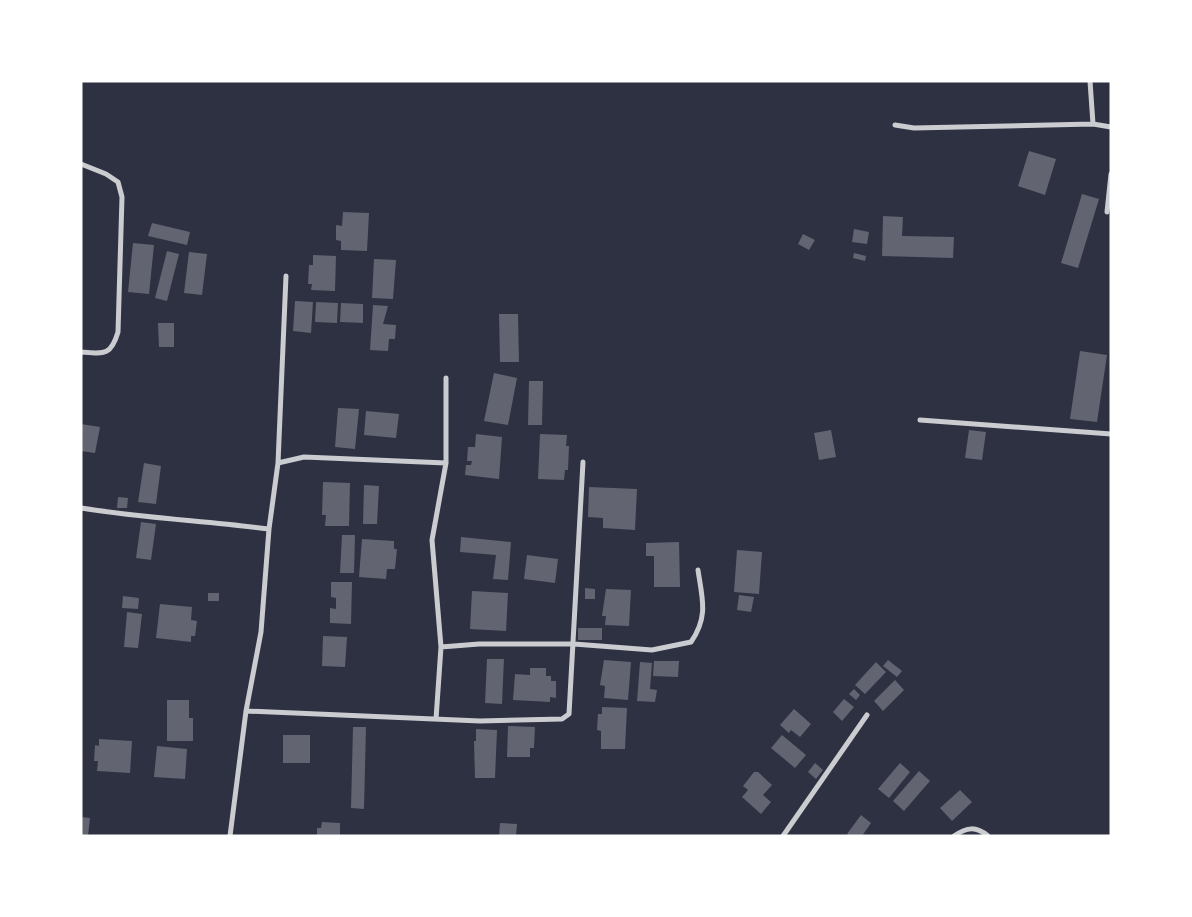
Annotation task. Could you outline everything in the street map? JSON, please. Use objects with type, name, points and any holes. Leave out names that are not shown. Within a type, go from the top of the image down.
[{"type":"street","points":[[1090,81],[1094,124]]},
{"type":"street","points":[[895,125],[914,128],[1094,124],[1111,127]]},
{"type":"street","points":[[81,164],[106,174],[118,182],[122,197],[118,332],[114,347],[104,354],[81,352]]},
{"type":"street","points":[[1107,212],[1111,174]]},
{"type":"street","points":[[230,836],[246,711],[260,632],[269,529],[278,463],[286,276]]},
{"type":"street","points":[[436,720],[441,647],[432,540],[446,463],[446,378]]},
{"type":"street","points":[[920,420],[1111,434]]},
{"type":"street","points":[[278,463],[304,457],[446,463]]},
{"type":"street","points":[[246,711],[480,721],[562,719],[569,714],[583,462]]},
{"type":"street","points":[[81,508],[269,529]]},
{"type":"street","points":[[441,647],[479,644],[574,644],[652,650],[691,642],[698,632],[704,610],[698,570]]},
{"type":"street","points":[[783,836],[867,715]]},
{"type":"street","points":[[954,836],[970,828],[980,829],[988,836]]},
{"type":"building","points":[[1029,151],[1056,159],[1045,195],[1018,186]]},
{"type":"building","points":[[1082,194],[1099,199],[1078,268],[1061,263]]},
{"type":"building","points":[[343,212],[369,213],[367,251],[341,250],[341,241],[336,240],[336,225],[342,226]]},
{"type":"building","points":[[883,216],[903,217],[902,236],[954,237],[953,258],[882,256]]},
{"type":"building","points":[[152,223],[190,232],[187,245],[148,236]]},
{"type":"building","points":[[854,229],[869,232],[867,244],[852,242]]},
{"type":"building","points":[[803,234],[815,240],[809,250],[798,244]]},
{"type":"building","points":[[133,243],[154,245],[149,294],[128,292]]},
{"type":"building","points":[[167,251],[179,254],[167,301],[155,298]]},
{"type":"building","points":[[189,252],[207,254],[202,295],[184,293]]},
{"type":"building","points":[[854,253],[866,256],[865,261],[853,258]]},
{"type":"building","points":[[313,255],[336,256],[335,291],[311,290],[312,284],[308,284],[309,265],[313,265]]},
{"type":"building","points":[[374,259],[396,260],[393,299],[372,298]]},
{"type":"building","points":[[295,301],[313,302],[311,333],[293,331]]},
{"type":"building","points":[[316,302],[338,303],[337,323],[315,322]]},
{"type":"building","points":[[341,303],[363,304],[363,323],[340,322]]},
{"type":"building","points":[[373,305],[388,306],[383,324],[396,325],[395,339],[389,339],[388,351],[370,350]]},
{"type":"building","points":[[499,314],[518,314],[519,362],[500,362]]},
{"type":"building","points":[[158,323],[174,323],[174,347],[159,347]]},
{"type":"building","points":[[1080,351],[1107,355],[1097,422],[1070,419]]},
{"type":"building","points":[[494,373],[517,378],[508,425],[484,421]]},
{"type":"building","points":[[529,381],[543,381],[542,425],[528,425]]},
{"type":"building","points":[[338,408],[359,409],[355,449],[335,447]]},
{"type":"building","points":[[366,411],[399,414],[396,438],[364,435]]},
{"type":"building","points":[[81,424],[100,427],[95,453],[81,451]]},
{"type":"building","points":[[831,430],[836,457],[819,460],[814,433]]},
{"type":"building","points":[[969,430],[986,432],[982,460],[965,458]]},
{"type":"building","points":[[476,434],[502,437],[499,479],[465,475],[466,465],[471,465],[472,461],[467,461],[468,447],[475,447]]},
{"type":"building","points":[[540,434],[567,435],[566,446],[569,446],[568,470],[565,470],[564,480],[538,479]]},
{"type":"building","points":[[144,463],[161,466],[156,504],[138,502]]},
{"type":"building","points":[[323,482],[350,483],[349,526],[325,526],[326,515],[322,515]]},
{"type":"building","points":[[364,485],[379,486],[377,524],[363,524]]},
{"type":"building","points":[[589,487],[637,489],[635,530],[603,528],[603,518],[588,517]]},
{"type":"building","points":[[118,497],[128,498],[127,508],[117,508]]},
{"type":"building","points":[[141,522],[156,524],[151,560],[136,558]]},
{"type":"building","points":[[342,535],[355,535],[354,573],[340,573]]},
{"type":"building","points":[[461,537],[511,542],[508,580],[493,579],[496,555],[460,552]]},
{"type":"building","points":[[362,539],[394,541],[394,549],[397,549],[395,569],[387,569],[386,579],[359,577]]},
{"type":"building","points":[[679,542],[680,587],[654,587],[654,556],[646,556],[646,543]]},
{"type":"building","points":[[737,550],[762,552],[759,594],[734,592]]},
{"type":"building","points":[[527,555],[558,559],[555,583],[524,579]]},
{"type":"building","points":[[331,582],[352,582],[351,624],[330,623],[330,608],[336,609],[336,598],[331,597]]},
{"type":"building","points":[[585,588],[595,589],[595,599],[585,599]]},
{"type":"building","points":[[606,589],[631,590],[629,626],[605,625],[606,616],[602,616]]},
{"type":"building","points":[[472,591],[508,593],[506,631],[470,629]]},
{"type":"building","points":[[208,593],[219,593],[219,601],[208,601]]},
{"type":"building","points":[[739,595],[754,597],[751,612],[737,610]]},
{"type":"building","points":[[123,596],[139,598],[138,609],[122,608]]},
{"type":"building","points":[[160,604],[192,607],[191,620],[197,621],[195,636],[191,636],[191,642],[156,638]]},
{"type":"building","points":[[127,612],[142,614],[138,648],[124,647]]},
{"type":"building","points":[[578,628],[602,628],[602,640],[578,640]]},
{"type":"building","points":[[323,636],[347,637],[345,667],[322,666]]},
{"type":"building","points":[[487,659],[504,659],[502,704],[485,703]]},
{"type":"building","points":[[604,660],[631,662],[628,700],[604,698],[605,686],[600,685]]},
{"type":"building","points":[[888,660],[902,671],[897,677],[883,666]]},
{"type":"building","points":[[654,661],[679,661],[678,677],[653,676]]},
{"type":"building","points":[[640,662],[652,663],[650,689],[657,690],[655,702],[637,701]]},
{"type":"building","points":[[876,662],[886,672],[865,694],[855,685]]},
{"type":"building","points":[[530,668],[546,668],[546,676],[551,676],[551,681],[556,681],[556,698],[550,697],[550,702],[513,700],[515,674],[530,675]]},
{"type":"building","points":[[895,680],[904,690],[883,711],[874,701]]},
{"type":"building","points":[[854,689],[860,695],[856,700],[849,694]]},
{"type":"building","points":[[844,699],[854,707],[842,721],[833,712]]},
{"type":"building","points":[[167,700],[189,700],[189,718],[193,718],[193,741],[167,741]]},
{"type":"building","points":[[602,707],[627,708],[625,749],[601,749],[601,731],[597,730],[598,714],[602,714]]},
{"type":"building","points":[[794,709],[811,724],[800,737],[791,730],[789,733],[780,725]]},
{"type":"building","points":[[508,726],[535,727],[534,748],[530,748],[530,757],[507,757]]},
{"type":"building","points":[[353,727],[366,727],[364,809],[351,808]]},
{"type":"building","points":[[476,729],[497,730],[495,778],[475,778],[474,741],[476,741]]},
{"type":"building","points":[[283,735],[310,735],[310,763],[283,763]]},
{"type":"building","points":[[782,735],[806,755],[795,768],[771,748]]},
{"type":"building","points":[[99,739],[132,741],[130,773],[97,771],[98,761],[94,761],[95,745],[99,746]]},
{"type":"building","points":[[157,746],[187,749],[185,779],[154,777]]},
{"type":"building","points":[[815,763],[823,770],[816,779],[808,772]]},
{"type":"building","points":[[900,763],[910,772],[889,798],[878,789]]},
{"type":"building","points":[[919,771],[930,781],[904,811],[893,801]]},
{"type":"building","points":[[754,772],[758,772],[772,785],[763,795],[771,802],[761,814],[742,797],[748,790],[743,786]]},
{"type":"building","points":[[960,790],[972,802],[952,821],[940,808]]},
{"type":"building","points":[[861,815],[871,823],[862,836],[850,836],[847,834]]},
{"type":"building","points":[[81,817],[90,818],[88,836],[81,836]]},
{"type":"building","points":[[322,822],[340,823],[340,836],[317,836],[317,828],[321,828]]},
{"type":"building","points":[[500,823],[517,824],[516,836],[499,836]]}]
